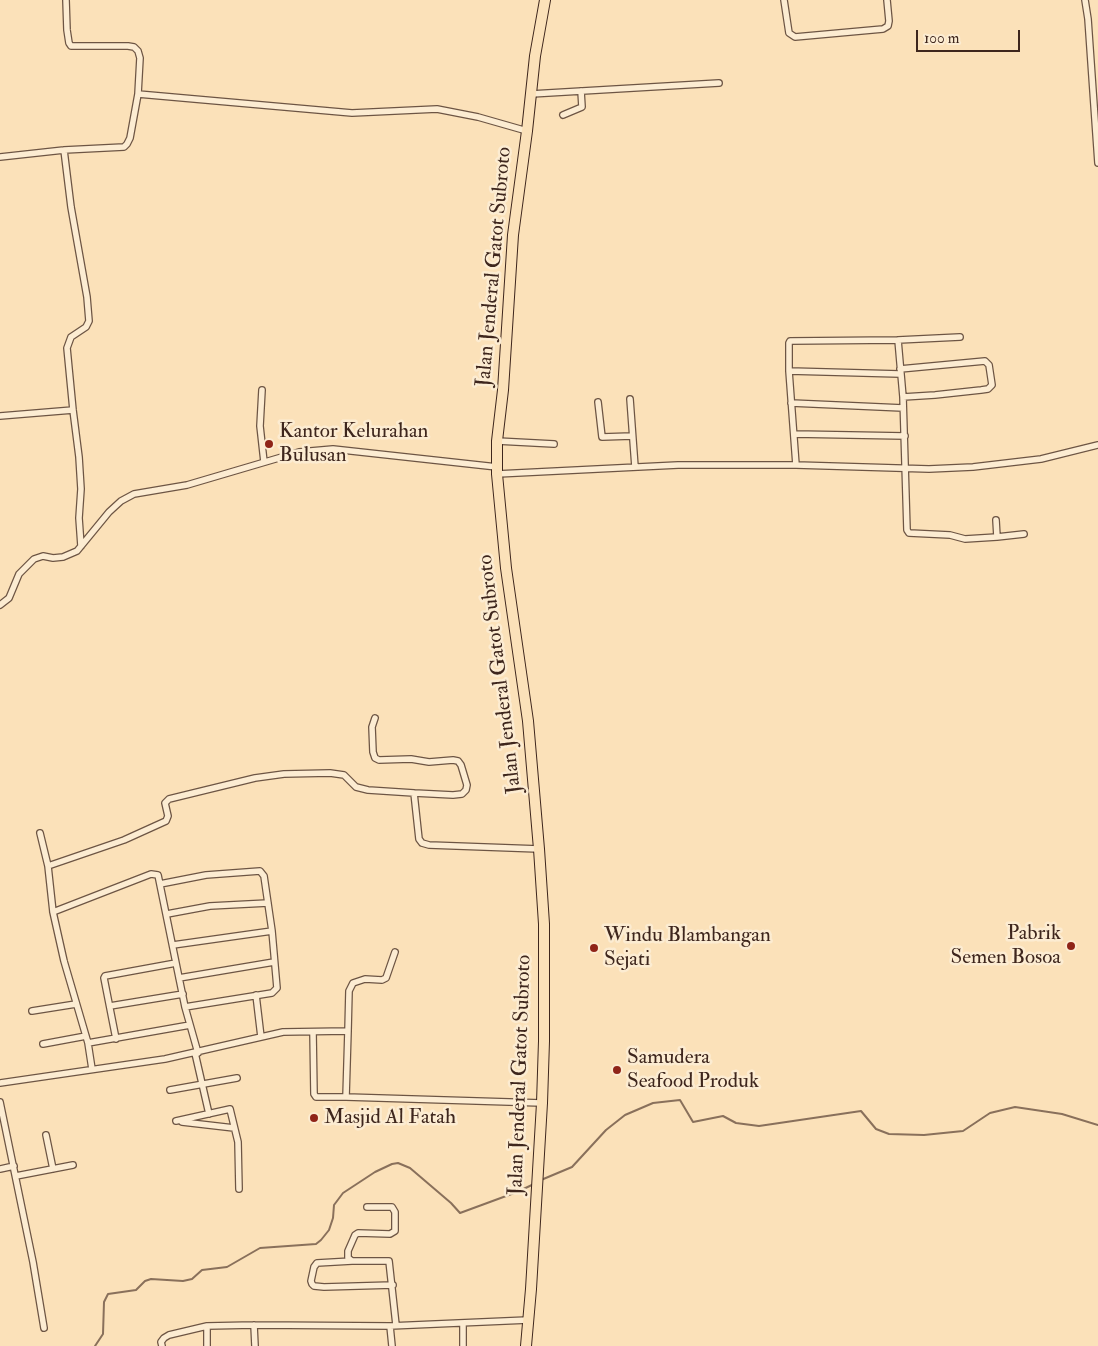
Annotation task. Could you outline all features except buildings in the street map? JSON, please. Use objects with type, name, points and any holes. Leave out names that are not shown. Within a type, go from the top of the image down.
[{"type":"highway","name":"Jalan Jenderal Gatot Subroto","points":[[526,1346],[542,1103],[545,976],[540,848],[528,722],[506,568],[497,470],[497,440],[503,390],[513,235],[535,56],[545,0]]},
{"type":"street","points":[[0,157],[64,150],[120,148],[127,144],[130,138],[138,94],[140,58],[138,51],[134,47],[128,46],[71,46],[67,30],[66,0]]},
{"type":"street","points":[[784,0],[788,33],[795,37],[883,29],[888,26],[889,21],[887,0]]},
{"type":"street","points":[[1085,0],[1098,163]]},
{"type":"street","points":[[531,94],[719,83]]},
{"type":"street","points":[[564,115],[582,107],[581,91]]},
{"type":"street","points":[[138,94],[352,113],[437,109],[478,117],[527,131]]},
{"type":"street","points":[[64,150],[89,321],[86,327],[71,337],[67,348],[79,457],[81,546]]},
{"type":"street","points":[[796,465],[789,371],[789,343],[793,340],[898,340],[960,336]]},
{"type":"street","points":[[898,340],[905,436],[907,530],[909,533],[950,535],[960,538],[1024,534]]},
{"type":"street","points":[[789,371],[900,372],[985,361],[989,365],[992,384],[988,389],[935,395],[903,396]]},
{"type":"street","points":[[262,390],[260,426],[264,462]]},
{"type":"street","points":[[630,399],[636,467]]},
{"type":"street","points":[[598,402],[602,437],[632,436]]},
{"type":"street","points":[[791,403],[903,408]]},
{"type":"street","points":[[0,416],[73,410]]},
{"type":"street","points":[[794,434],[905,436]]},
{"type":"street","points":[[497,440],[554,444]]},
{"type":"street","points":[[0,605],[9,598],[18,574],[34,559],[43,556],[63,557],[77,551],[120,501],[134,494],[187,485],[299,452],[333,449],[497,470],[678,465],[796,465],[930,469],[1004,465],[1098,446]]},
{"type":"street","points":[[996,520],[997,537]]},
{"type":"street","points":[[48,866],[124,840],[166,821],[168,816],[164,803],[169,798],[255,778],[284,774],[330,773],[344,775],[356,787],[368,790],[453,795],[462,794],[466,790],[467,785],[458,761],[429,762],[411,759],[379,760],[375,758],[372,727],[375,718]]},
{"type":"street","points":[[414,793],[419,839],[422,843],[429,845],[540,848]]},
{"type":"street","points":[[40,833],[48,866],[53,912],[64,961],[88,1043],[92,1069]]},
{"type":"street","points":[[160,884],[206,875],[260,871],[264,876],[272,931],[277,988],[272,993],[185,1007]]},
{"type":"street","points":[[53,912],[151,874],[158,876],[185,1007],[197,1053],[208,1114]]},
{"type":"street","points":[[167,914],[210,906],[268,903]]},
{"type":"street","points":[[173,945],[272,931]]},
{"type":"street","points":[[346,1097],[349,991],[352,983],[365,979],[382,980],[386,978],[395,952]]},
{"type":"street","points":[[180,978],[274,962]]},
{"type":"street","points":[[116,1039],[104,981],[105,976],[176,963]]},
{"type":"street","points":[[110,1006],[183,994]]},
{"type":"street","points":[[256,996],[261,1037]]},
{"type":"street","points":[[32,1011],[76,1004]]},
{"type":"street","points":[[88,1043],[190,1025]]},
{"type":"street","points":[[0,1083],[197,1053],[283,1032],[348,1031]]},
{"type":"street","points":[[313,1032],[314,1094],[316,1097],[542,1103]]},
{"type":"street","points":[[42,1044],[86,1036]]},
{"type":"street","points":[[170,1090],[237,1078]]},
{"type":"street","points":[[0,1102],[34,1262],[44,1328]]},
{"type":"street","points":[[234,1128],[176,1121],[230,1109],[238,1142],[239,1188]]},
{"type":"street","points":[[46,1134],[53,1169]]},
{"type":"street","points":[[16,1176],[73,1165]]},
{"type":"street","points":[[0,1169],[14,1166]]},
{"type":"street","points":[[352,1261],[348,1258],[348,1251],[358,1233],[390,1234],[396,1232],[395,1212],[392,1206],[367,1207]]},
{"type":"street","points":[[392,1286],[324,1287],[314,1286],[311,1281],[314,1267],[317,1263],[389,1261],[392,1286],[392,1346]]},
{"type":"street","points":[[162,1346],[161,1342],[164,1338],[207,1326],[393,1325],[528,1320]]},
{"type":"street","points":[[463,1323],[463,1346]]},
{"type":"street","points":[[254,1325],[255,1346]]},
{"type":"street","points":[[207,1326],[207,1346]]},
{"type":"waterway","points":[[541,1180],[572,1167],[606,1130],[625,1115],[653,1103],[680,1100],[693,1122],[723,1116],[736,1123],[759,1126],[861,1111],[876,1129],[889,1134],[924,1135],[963,1131],[990,1113],[1015,1107],[1062,1114],[1098,1125]]},
{"type":"waterway","points":[[95,1346],[103,1334],[104,1302],[108,1294],[136,1290],[145,1281],[151,1279],[183,1281],[192,1279],[202,1270],[227,1267],[260,1248],[316,1244],[329,1230],[333,1218],[334,1205],[343,1193],[375,1172],[392,1164],[398,1163],[410,1168],[460,1213],[534,1184]]},
{"type":"place","name":"Kantor Kelurahan Bulusan","points":[[269,444]]},
{"type":"place","name":"Pabrik Semen Bosoa","points":[[1071,946]]},
{"type":"place","name":"Windu Blambangan Sejati","points":[[594,948]]},
{"type":"place","name":"Samudera Seafood Produk","points":[[617,1070]]},
{"type":"place","name":"Masjid Al Fatah","points":[[314,1118]]}]
